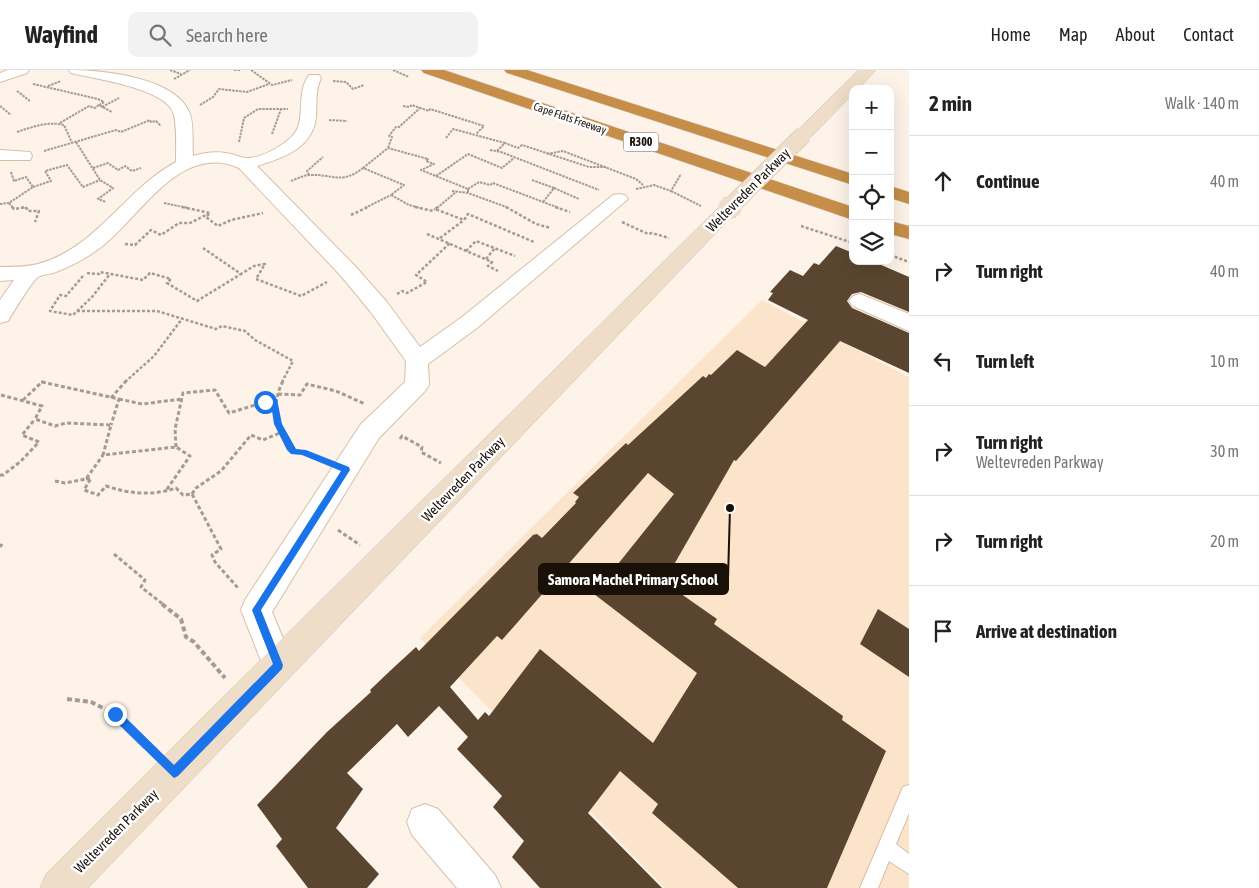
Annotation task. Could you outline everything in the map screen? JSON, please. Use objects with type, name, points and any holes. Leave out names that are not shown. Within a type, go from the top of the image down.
[{"type":"highway","name":"Cape Flats Freeway","points":[[512,70],[849,179]]},
{"type":"highway","name":"Cape Flats Freeway","points":[[422,75],[849,213]]},
{"type":"highway","points":[[894,193],[909,198]]},
{"type":"highway","points":[[894,228],[909,233]]},
{"type":"street","points":[[76,70],[116,78],[153,89],[174,101],[182,121],[185,163]]},
{"type":"street","name":"Weltevreden Parkway","points":[[60,888],[690,248],[717,208],[802,135],[868,70]]},
{"type":"street","points":[[0,78],[19,71]]},
{"type":"street","points":[[0,274],[29,274],[50,269],[95,243],[164,175],[185,163],[215,156],[240,162],[277,154],[298,142],[307,128],[308,90],[306,78]]},
{"type":"street","points":[[3,155],[24,156]]},
{"type":"street","points":[[240,162],[269,188],[348,271],[378,306],[417,360],[417,385],[370,431],[256,610],[278,665]]},
{"type":"street","points":[[417,360],[448,340],[566,239],[619,199]]},
{"type":"street","points":[[0,316],[29,274]]},
{"type":"street","points":[[860,301],[909,323]]},
{"type":"street","points":[[424,822],[482,888]]},
{"type":"lane","points":[[869,888],[909,793]]},
{"type":"lane","points":[[887,848],[909,865]]},
{"type":"path","points":[[170,70],[181,75]]},
{"type":"path","points":[[234,70],[240,70]]},
{"type":"path","points":[[251,70],[272,86],[306,78]]},
{"type":"path","points":[[393,70],[422,75]]},
{"type":"path","points":[[17,132],[35,126],[60,123],[89,106],[95,108],[104,102],[44,85],[34,86],[19,71]]},
{"type":"path","points":[[24,156],[116,130],[122,132],[150,120],[152,122],[156,121],[161,126],[164,125],[171,131],[213,97],[220,89],[247,92],[269,84]]},
{"type":"path","points":[[25,88],[15,90],[30,101]]},
{"type":"path","points":[[99,105],[112,112]]},
{"type":"path","points":[[403,106],[409,107],[412,105],[459,117],[484,126],[476,134]]},
{"type":"path","points":[[0,106],[11,114]]},
{"type":"path","points":[[269,188],[309,175],[345,180],[354,176],[388,148],[392,137],[389,136],[396,127],[399,127],[420,108]]},
{"type":"path","points":[[240,162],[244,118],[258,109],[308,109]]},
{"type":"path","points":[[60,123],[64,125],[72,143]]},
{"type":"path","points":[[446,138],[453,129],[476,134],[518,148],[522,145],[589,167],[607,167]]},
{"type":"path","points":[[76,142],[100,180],[113,188],[98,199],[127,210]]},
{"type":"path","points":[[496,152],[505,143]]},
{"type":"path","points":[[388,148],[428,159],[426,161],[434,164],[421,170],[468,189]]},
{"type":"path","points":[[490,150],[514,157],[619,199],[643,186],[654,185],[717,208]]},
{"type":"path","points":[[546,154],[563,151],[636,179],[643,186]]},
{"type":"path","points":[[436,176],[468,154],[502,168],[514,157]]},
{"type":"path","points":[[3,155],[14,181],[26,177],[33,187]]},
{"type":"path","points":[[309,175],[307,171],[323,157]]},
{"type":"path","points":[[93,168],[108,163],[118,170],[125,166],[132,171],[142,167],[164,175]]},
{"type":"path","points":[[0,204],[9,203],[33,187],[51,181],[45,171],[67,165],[83,187],[100,180]]},
{"type":"path","points":[[351,216],[391,195],[404,185],[363,168]]},
{"type":"path","points":[[671,191],[681,174]]},
{"type":"path","points":[[532,180],[579,199]]},
{"type":"path","points":[[468,189],[479,182],[490,185],[492,183],[543,202],[595,216],[648,234],[652,232],[673,239],[690,248]]},
{"type":"path","points":[[543,202],[554,188]]},
{"type":"path","points":[[391,195],[409,205],[433,211],[454,192],[468,193],[510,208],[566,239]]},
{"type":"path","points":[[9,203],[14,209],[26,207],[28,211],[39,212],[35,222]]},
{"type":"path","points":[[210,213],[206,216],[218,226],[231,220],[264,213],[284,204]]},
{"type":"path","points":[[186,207],[210,213]]},
{"type":"path","points":[[435,209],[464,220]]},
{"type":"path","points":[[95,243],[135,245],[151,230],[161,235],[179,223],[190,223],[210,213]]},
{"type":"path","points":[[439,238],[464,220],[468,214],[536,243],[544,237],[566,239]]},
{"type":"path","points":[[801,226],[849,242]]},
{"type":"path","points":[[427,234],[492,262],[488,266],[520,280]]},
{"type":"path","points":[[466,251],[476,241],[540,263]]},
{"type":"path","points":[[378,306],[402,291],[407,293],[427,282],[416,274],[450,243]]},
{"type":"path","points":[[203,248],[241,274]]},
{"type":"path","points":[[486,260],[495,248]]},
{"type":"path","points":[[894,256],[909,262]]},
{"type":"path","points":[[110,274],[92,298],[73,315],[50,311],[60,295],[66,296],[86,273],[110,274],[143,280],[150,273],[171,279],[167,283],[197,301],[254,266],[265,264],[256,280],[300,296],[348,271]]},
{"type":"path","points":[[77,311],[140,312],[146,310],[216,330],[222,326],[245,331],[255,340],[293,361],[275,401],[278,424],[290,448],[294,452],[303,452],[346,470]]},
{"type":"path","points":[[112,398],[124,383],[154,356],[182,319]]},
{"type":"path","points":[[23,401],[42,382],[119,399],[130,404],[145,405],[182,399]]},
{"type":"path","points":[[278,394],[300,395],[307,384],[336,391],[388,415]]},
{"type":"path","points":[[165,492],[190,456],[176,447],[173,442],[183,393],[215,390],[229,413],[265,402],[275,401]]},
{"type":"path","points":[[0,475],[3,475],[20,462],[39,442],[22,435],[35,419],[42,406],[2,395]]},
{"type":"path","points":[[86,478],[103,455],[119,399]]},
{"type":"path","points":[[35,419],[55,426],[66,423],[111,425]]},
{"type":"path","points":[[370,431],[386,434],[398,441],[402,436],[422,447],[420,452],[463,479]]},
{"type":"path","points":[[55,481],[65,484],[91,478],[84,490],[98,495],[106,486],[133,493],[165,492],[176,488],[183,495],[192,494],[196,488],[221,471],[251,436],[262,440],[282,432]]},
{"type":"path","points":[[103,455],[176,447]]},
{"type":"path","points":[[192,494],[221,548],[212,555],[215,562],[256,610]]},
{"type":"path","points":[[317,516],[382,562]]},
{"type":"path","points":[[114,554],[145,580],[141,586],[181,619],[186,637],[194,642],[243,700]]},
{"type":"path","points":[[68,699],[90,702],[115,714],[174,772]]},
{"type":"shaded area","points":[[762,300],[909,377],[909,888],[665,888],[420,638]]},
{"type":"building","points":[[836,246],[849,251],[849,265],[881,265],[909,277],[909,312],[861,292],[852,294],[847,301],[852,308],[909,333],[909,373],[840,341],[736,461],[734,460],[664,582],[717,619],[714,624],[843,716],[842,720],[886,751],[827,888],[738,888],[652,813],[658,804],[620,771],[588,813],[662,888],[540,888],[512,857],[524,841],[493,807],[502,796],[457,749],[468,737],[439,706],[408,737],[397,724],[347,773],[363,789],[336,828],[379,874],[367,888],[308,888],[276,846],[282,839],[257,805],[327,732],[416,647],[419,651],[533,535],[537,534],[542,538],[576,503],[579,497],[573,493],[626,443],[628,445],[703,376],[706,378],[709,374],[711,375],[737,350],[765,367],[808,320],[768,300],[773,293],[770,292],[790,270],[803,276],[814,263],[819,265]],"holes":[[[648,473],[674,494],[594,594],[697,673],[653,743],[540,649],[489,716],[485,712],[478,720],[450,687],[497,636],[502,640]]]},
{"type":"building","points":[[878,609],[909,629],[909,677],[860,644]]},
{"type":"place","name":"Samora Machel Primary School","points":[[730,508]]},
{"type":"route","points":[[115,714],[174,772],[278,665],[256,610],[346,470],[303,452],[294,452],[278,424],[275,401],[265,402]]}]
